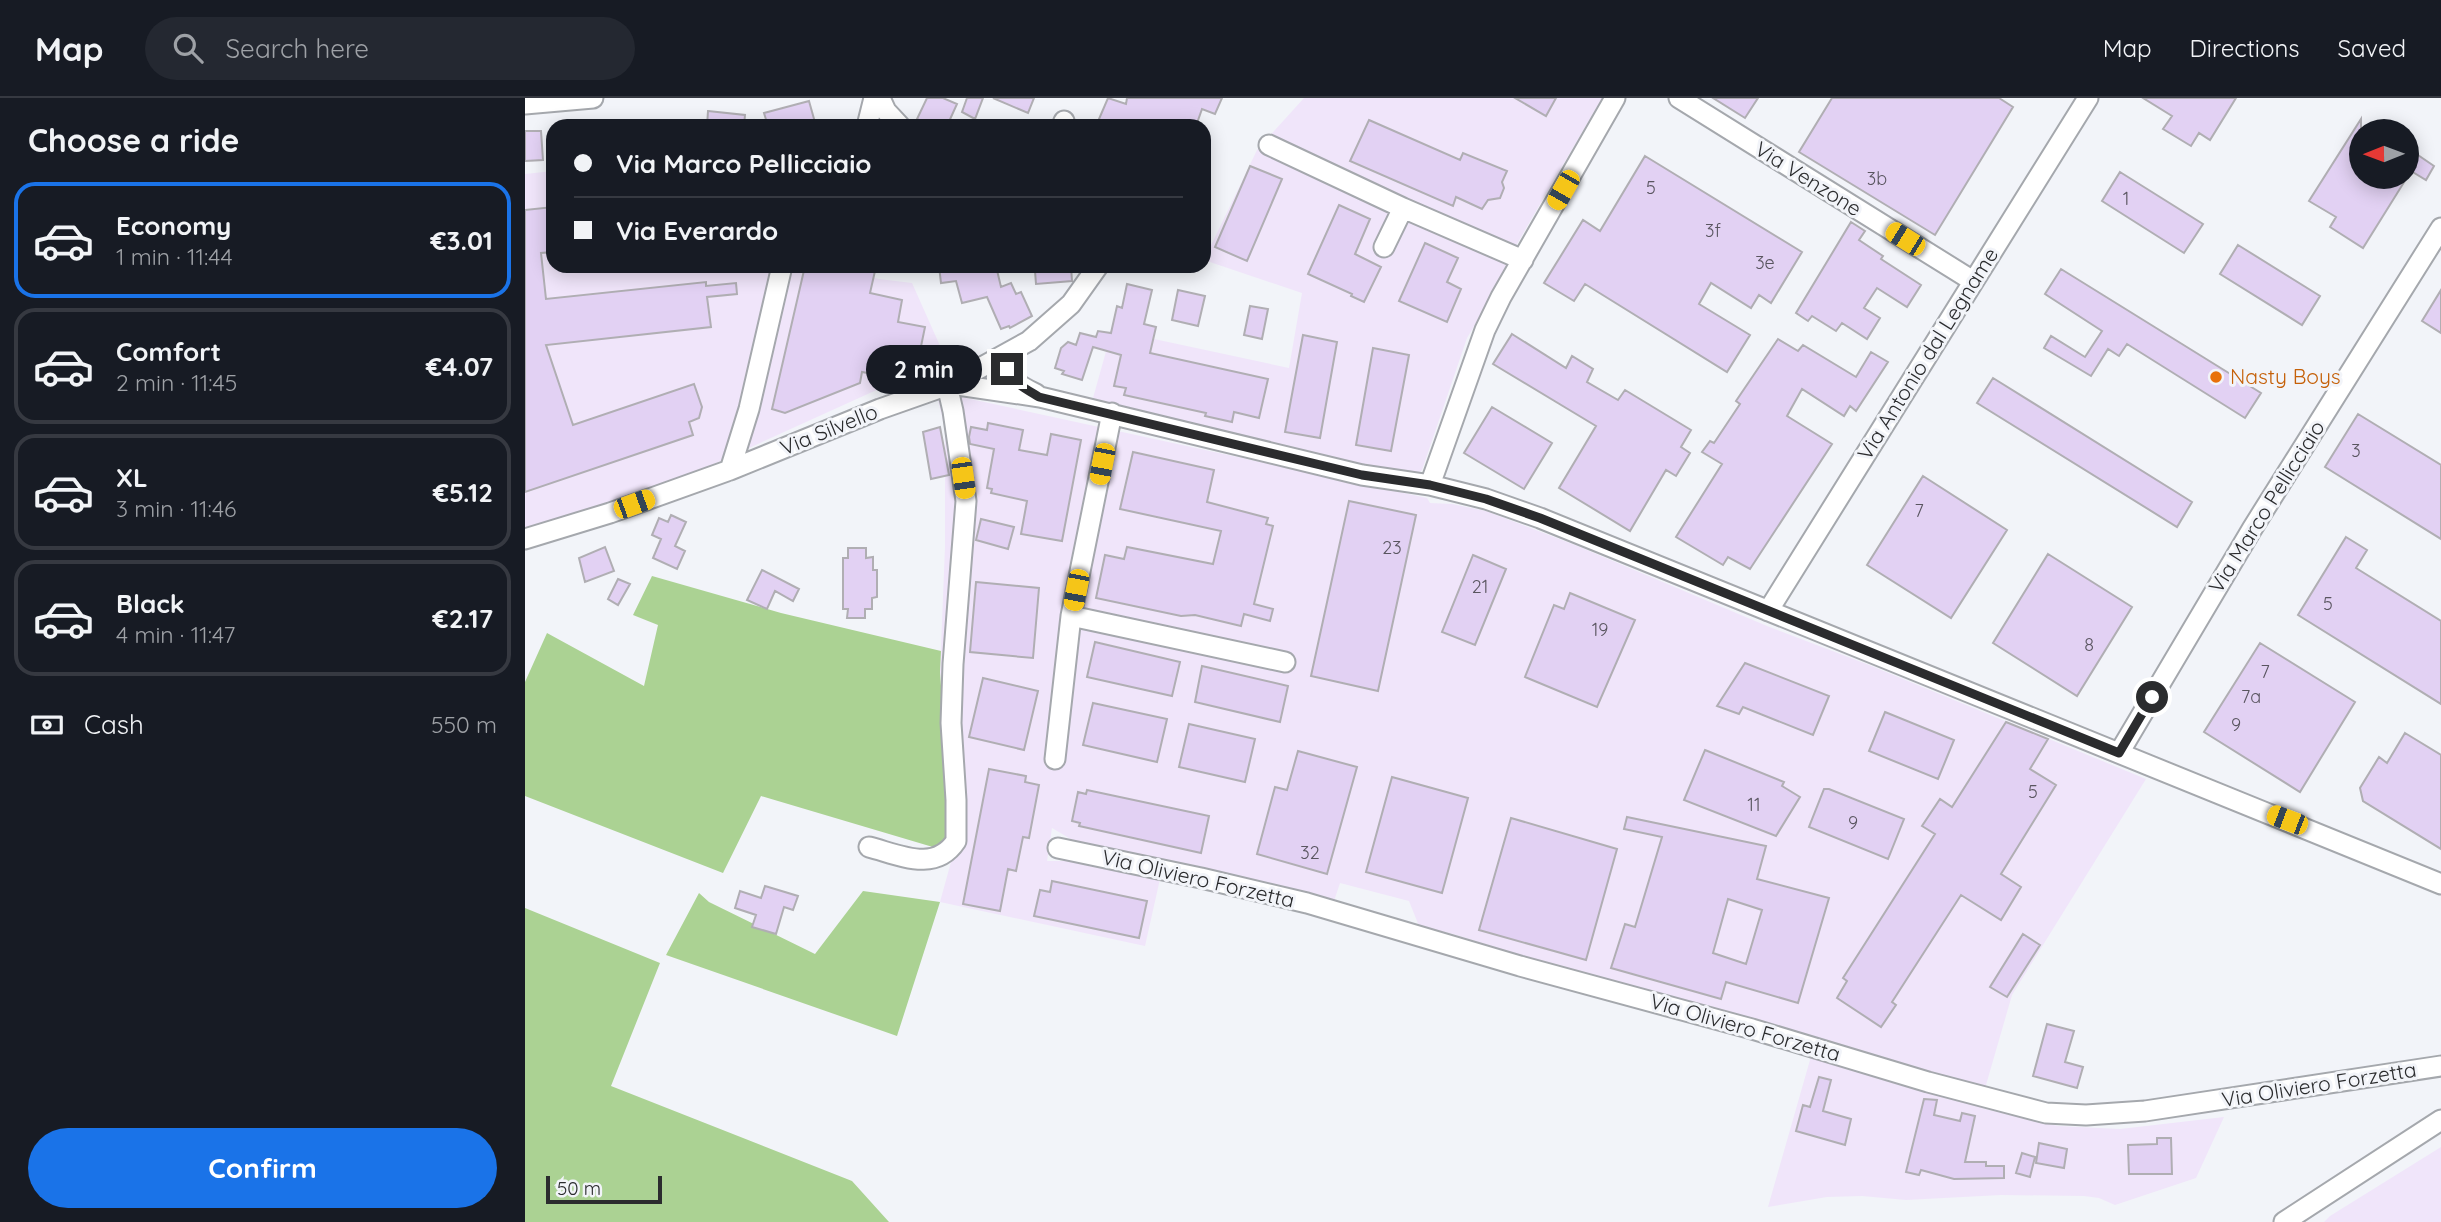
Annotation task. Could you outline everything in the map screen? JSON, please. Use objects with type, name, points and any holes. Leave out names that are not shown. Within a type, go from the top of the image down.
[{"type":"street","points":[[525,104],[593,98]]},
{"type":"street","points":[[869,119],[874,98]]},
{"type":"street","points":[[880,98],[886,111],[894,119]]},
{"type":"street","points":[[1430,485],[1485,330],[1615,98]]},
{"type":"street","name":"Via Venzone","points":[[1679,98],[1973,282]]},
{"type":"street","name":"Via Antonio dal Legname","points":[[1768,611],[2088,98]]},
{"type":"street","points":[[1269,145],[1403,208],[1523,260]]},
{"type":"street","points":[[1384,247],[1403,208]]},
{"type":"street","name":"Via Marco Pellicciaio","points":[[2119,753],[2252,529],[2441,228]]},
{"type":"street","points":[[730,470],[749,408],[780,273]]},
{"type":"street","name":"Via Silvello","points":[[525,539],[610,513],[730,470],[880,409],[949,385],[1029,341],[1071,304],[1094,273]]},
{"type":"street","points":[[1011,351],[1007,361],[1010,376],[1021,387],[1039,397]]},
{"type":"street","points":[[869,847],[914,859],[930,859],[941,857],[956,841],[957,800],[951,723],[966,501],[949,385],[1039,397],[1362,475],[1430,485],[1486,499],[1540,518],[2441,884]]},
{"type":"street","points":[[749,408],[748,440],[757,450],[768,455]]},
{"type":"street","points":[[1055,759],[1071,616],[1112,413]]},
{"type":"street","points":[[1071,616],[1285,662]]},
{"type":"street","name":"Via Oliviero Forzetta","points":[[1058,848],[1307,903],[1520,966],[1752,1029],[1928,1082],[2046,1113],[2085,1115],[2145,1111],[2441,1066]]},
{"type":"street","points":[[2284,1222],[2441,1119]]},
{"type":"shaded area","points":[[1304,98],[1602,98],[1514,249],[1467,338],[1422,470],[1414,476],[1322,459],[1093,398],[1112,330],[1289,368],[1302,293],[1211,262],[1211,245],[1257,150]]},
{"type":"shaded area","points":[[546,172],[546,273],[853,273],[912,283],[949,366],[925,368],[705,468],[602,506],[525,529],[525,174]]},
{"type":"shaded area","points":[[961,397],[1427,498],[1430,503],[1452,504],[1486,511],[2146,779],[2012,995],[1981,1108],[2058,1126],[2120,1129],[2224,1117],[2196,1178],[2115,1205],[2099,1198],[2084,1196],[2001,1195],[1906,1200],[1862,1196],[1827,1197],[1768,1207],[1816,1039],[1419,926],[1409,901],[1340,883],[1334,901],[1074,841],[1052,828],[1047,861],[1067,861],[1160,879],[1145,946],[940,902],[954,851],[940,672],[945,547],[945,429],[938,400]]},
{"type":"shaded area","points":[[2441,1147],[2441,1222],[2324,1222],[2330,1216]]},
{"type":"green space","points":[[652,576],[781,613],[941,651],[940,672],[953,853],[761,796],[723,873],[525,796],[525,682],[547,633],[644,686],[658,625],[633,615]]},
{"type":"green space","points":[[863,891],[940,902],[897,1036],[666,955],[699,893],[709,902],[815,954]]},
{"type":"green space","points":[[525,908],[660,963],[611,1086],[852,1181],[889,1222],[525,1222]]},
{"type":"building","points":[[927,98],[943,98],[957,104],[950,119],[917,119]]},
{"type":"building","points":[[967,98],[983,98],[975,119],[962,112]]},
{"type":"building","points":[[993,98],[1034,98],[1028,113]]},
{"type":"building","points":[[1108,98],[1126,104],[1127,98],[1222,98],[1215,114],[1202,109],[1198,119],[1099,119]]},
{"type":"building","points":[[1515,98],[1556,98],[1546,116]]},
{"type":"building","points":[[1713,98],[1758,98],[1745,118]]},
{"type":"building","points":[[1832,98],[1999,98],[2013,107],[1935,235],[1799,152]]},
{"type":"building","points":[[2143,98],[2236,98],[2210,140],[2199,133],[2191,146],[2163,129],[2172,116]]},
{"type":"building","points":[[809,101],[814,119],[766,119],[764,113]]},
{"type":"building","points":[[708,111],[745,115],[745,119],[707,119]]},
{"type":"building","points":[[1369,120],[1460,160],[1463,153],[1507,171],[1500,198],[1488,200],[1482,209],[1456,197],[1453,206],[1350,161]]},
{"type":"building","points":[[525,131],[541,131],[543,160],[525,161]]},
{"type":"building","points":[[2349,138],[2349,189],[2400,189],[2363,248],[2330,227],[2336,217],[2309,201]]},
{"type":"building","points":[[1645,156],[1802,252],[1771,303],[1759,295],[1751,308],[1711,283],[1699,304],[1750,335],[1727,372],[1585,284],[1574,301],[1544,283],[1583,220],[1600,231]]},
{"type":"building","points":[[2419,156],[2434,166],[2426,180],[2419,176]]},
{"type":"building","points":[[1250,166],[1282,179],[1247,261],[1215,247]]},
{"type":"building","points":[[2120,172],[2203,224],[2184,253],[2102,201]]},
{"type":"building","points":[[1339,205],[1370,219],[1355,254],[1381,267],[1364,302],[1308,274]]},
{"type":"building","points":[[546,208],[546,253],[541,253],[546,299],[706,282],[706,286],[736,283],[737,294],[707,297],[711,327],[546,345],[573,425],[694,384],[702,407],[699,418],[689,422],[693,435],[525,492],[525,210]]},
{"type":"building","points":[[1851,222],[1865,231],[1859,240],[1883,256],[1881,259],[1921,285],[1907,307],[1877,288],[1864,308],[1880,318],[1867,339],[1842,323],[1836,331],[1812,316],[1808,321],[1796,313]]},
{"type":"building","points":[[1425,243],[1458,258],[1447,282],[1461,289],[1447,322],[1399,301]]},
{"type":"building","points":[[2238,245],[2320,296],[2302,325],[2220,274]]},
{"type":"building","points":[[2061,269],[2261,393],[2245,418],[2127,344],[2119,356],[2108,349],[2091,376],[2044,348],[2051,336],[2085,357],[2102,331],[2045,294]]},
{"type":"building","points":[[803,273],[875,273],[870,293],[902,300],[898,322],[925,327],[919,356],[891,350],[888,371],[875,368],[873,374],[862,372],[860,383],[785,413],[772,409]]},
{"type":"building","points":[[940,273],[998,273],[1001,287],[1011,283],[1016,294],[1021,292],[1032,316],[1010,328],[1001,329],[987,297],[962,303],[956,281],[941,283]]},
{"type":"building","points":[[1035,273],[1071,273],[1072,281],[1036,284]]},
{"type":"building","points":[[1127,284],[1152,290],[1144,324],[1156,327],[1150,353],[1268,379],[1259,418],[1234,412],[1232,422],[1205,416],[1206,413],[1124,395],[1126,388],[1114,386],[1121,355],[1093,347],[1082,380],[1062,374],[1064,371],[1055,368],[1061,348],[1068,342],[1076,345],[1080,333],[1096,337],[1098,331],[1111,333],[1117,306],[1122,308]]},
{"type":"building","points":[[1178,290],[1205,296],[1198,326],[1172,320]]},
{"type":"building","points":[[2441,290],[2441,333],[2422,321]]},
{"type":"building","points":[[1250,306],[1268,309],[1262,339],[1244,335]]},
{"type":"building","points":[[1512,334],[1566,368],[1572,356],[1593,369],[1587,382],[1618,400],[1625,390],[1691,430],[1681,447],[1690,453],[1676,476],[1666,470],[1630,531],[1559,488],[1596,426],[1493,364]]},
{"type":"building","points":[[1303,335],[1337,342],[1320,438],[1285,432]]},
{"type":"building","points":[[1778,339],[1798,351],[1803,345],[1856,377],[1871,352],[1888,362],[1856,411],[1850,406],[1844,416],[1802,389],[1787,416],[1832,444],[1750,569],[1728,557],[1723,565],[1676,537],[1722,464],[1702,452],[1710,441],[1714,443],[1740,404],[1736,401]]},
{"type":"building","points":[[1373,348],[1409,355],[1391,451],[1356,445]]},
{"type":"building","points":[[1993,378],[2192,502],[2177,527],[1977,403]]},
{"type":"building","points":[[1492,407],[1552,443],[1524,489],[1464,453]]},
{"type":"building","points":[[2358,414],[2441,465],[2441,539],[2325,467]]},
{"type":"building","points":[[988,423],[1023,430],[1019,450],[1047,455],[1051,434],[1081,440],[1062,541],[1021,534],[1027,501],[991,493],[992,489],[987,488],[994,449],[970,444],[969,437],[971,427],[987,430]]},
{"type":"building","points":[[940,427],[949,475],[931,479],[923,432]]},
{"type":"building","points":[[1133,452],[1214,470],[1207,502],[1268,518],[1266,524],[1273,526],[1254,604],[1273,609],[1270,621],[1244,614],[1241,626],[1096,598],[1105,555],[1124,559],[1127,547],[1213,564],[1221,531],[1120,509]]},
{"type":"building","points":[[1923,476],[2007,530],[1951,618],[1867,565]]},
{"type":"building","points":[[1349,501],[1416,515],[1378,691],[1311,676]]},
{"type":"building","points":[[671,515],[686,522],[675,546],[685,551],[677,569],[653,558],[661,539],[652,535],[659,518],[668,522]]},
{"type":"building","points":[[981,519],[1014,527],[1008,549],[976,540]]},
{"type":"building","points":[[2346,537],[2367,550],[2356,568],[2441,621],[2441,704],[2298,615]]},
{"type":"building","points":[[605,547],[614,571],[585,582],[579,558]]},
{"type":"building","points":[[848,548],[866,548],[866,558],[873,557],[873,570],[877,570],[877,597],[872,598],[872,609],[865,609],[865,618],[847,618],[848,609],[843,609],[843,558],[848,558]]},
{"type":"building","points":[[2048,554],[2132,607],[2077,696],[1993,643]]},
{"type":"building","points":[[1473,555],[1506,569],[1475,645],[1442,632]]},
{"type":"building","points":[[762,570],[799,589],[793,601],[775,591],[767,609],[747,600]]},
{"type":"building","points":[[618,579],[630,584],[618,605],[608,599]]},
{"type":"building","points":[[976,582],[1039,588],[1033,658],[970,652]]},
{"type":"building","points":[[1570,593],[1635,620],[1597,707],[1525,677],[1554,605],[1564,609]]},
{"type":"building","points":[[1095,642],[1180,662],[1172,696],[1087,677]]},
{"type":"building","points":[[2260,643],[2355,702],[2300,792],[2204,732]]},
{"type":"building","points":[[1745,663],[1829,696],[1813,735],[1743,707],[1739,714],[1717,706]]},
{"type":"building","points":[[1202,666],[1288,686],[1280,722],[1195,702]]},
{"type":"building","points":[[983,678],[1038,691],[1024,750],[969,737]]},
{"type":"building","points":[[1093,703],[1167,719],[1157,762],[1083,745]]},
{"type":"building","points":[[1885,712],[1954,740],[1938,779],[1869,751]]},
{"type":"building","points":[[2006,722],[2048,739],[2030,769],[2056,785],[2001,874],[2021,887],[2001,920],[1961,895],[1892,1002],[1896,1005],[1881,1027],[1837,998],[1847,981],[1843,978],[1935,834],[1922,826],[1940,799],[1952,807]]},
{"type":"building","points":[[1189,724],[1255,739],[1245,782],[1179,767]]},
{"type":"building","points":[[2405,733],[2441,755],[2441,849],[2363,801],[2360,788],[2379,757],[2387,763]]},
{"type":"building","points":[[1705,750],[1784,782],[1782,786],[1800,797],[1776,836],[1684,800]]},
{"type":"building","points":[[1298,751],[1357,767],[1327,874],[1257,854],[1275,787],[1287,790]]},
{"type":"building","points":[[989,769],[1026,776],[1025,782],[1039,785],[1029,838],[1023,837],[1016,871],[1008,869],[1000,911],[963,904]]},
{"type":"building","points":[[1392,777],[1468,798],[1442,893],[1366,872]]},
{"type":"building","points":[[1824,789],[1904,819],[1888,859],[1809,827]]},
{"type":"building","points":[[1087,790],[1209,816],[1201,853],[1079,826],[1080,823],[1072,821],[1078,792],[1086,794]]},
{"type":"building","points":[[1627,817],[1766,846],[1757,879],[1829,898],[1798,1003],[1726,982],[1721,999],[1611,968],[1625,924],[1635,927],[1662,837],[1624,829]],"holes":[[[1728,899],[1762,910],[1746,964],[1713,953]]]},
{"type":"building","points":[[1511,818],[1617,849],[1586,960],[1479,930]]},
{"type":"building","points":[[1052,881],[1147,901],[1139,938],[1034,916],[1040,890],[1050,892]]},
{"type":"building","points":[[765,886],[798,896],[793,910],[784,907],[776,934],[752,927],[756,915],[735,908],[740,891],[761,898]]},
{"type":"building","points":[[2023,934],[2040,945],[2007,997],[1990,987]]},
{"type":"building","points":[[2047,1024],[2074,1031],[2065,1062],[2083,1067],[2077,1088],[2033,1076]]},
{"type":"building","points":[[1819,1077],[1831,1080],[1823,1111],[1851,1119],[1845,1145],[1796,1131],[1803,1105],[1810,1107]]},
{"type":"building","points":[[1924,1099],[1937,1100],[1934,1115],[1960,1121],[1962,1113],[1975,1116],[1965,1162],[1986,1162],[1986,1166],[2004,1166],[2004,1178],[1954,1179],[1921,1170],[1919,1175],[1906,1172]]},
{"type":"building","points":[[2157,1138],[2171,1138],[2172,1174],[2129,1174],[2128,1145],[2157,1144]]},
{"type":"building","points":[[2039,1143],[2067,1149],[2064,1168],[2036,1163]]},
{"type":"building","points":[[2022,1153],[2035,1157],[2030,1177],[2016,1173]]},
{"type":"place","name":"Nasty Boys","points":[[2216,377]]},
{"type":"route","points":[[1007,369],[1021,387],[1039,397],[1362,475],[1430,485],[1486,499],[1540,518],[2119,753],[2152,697]]}]
